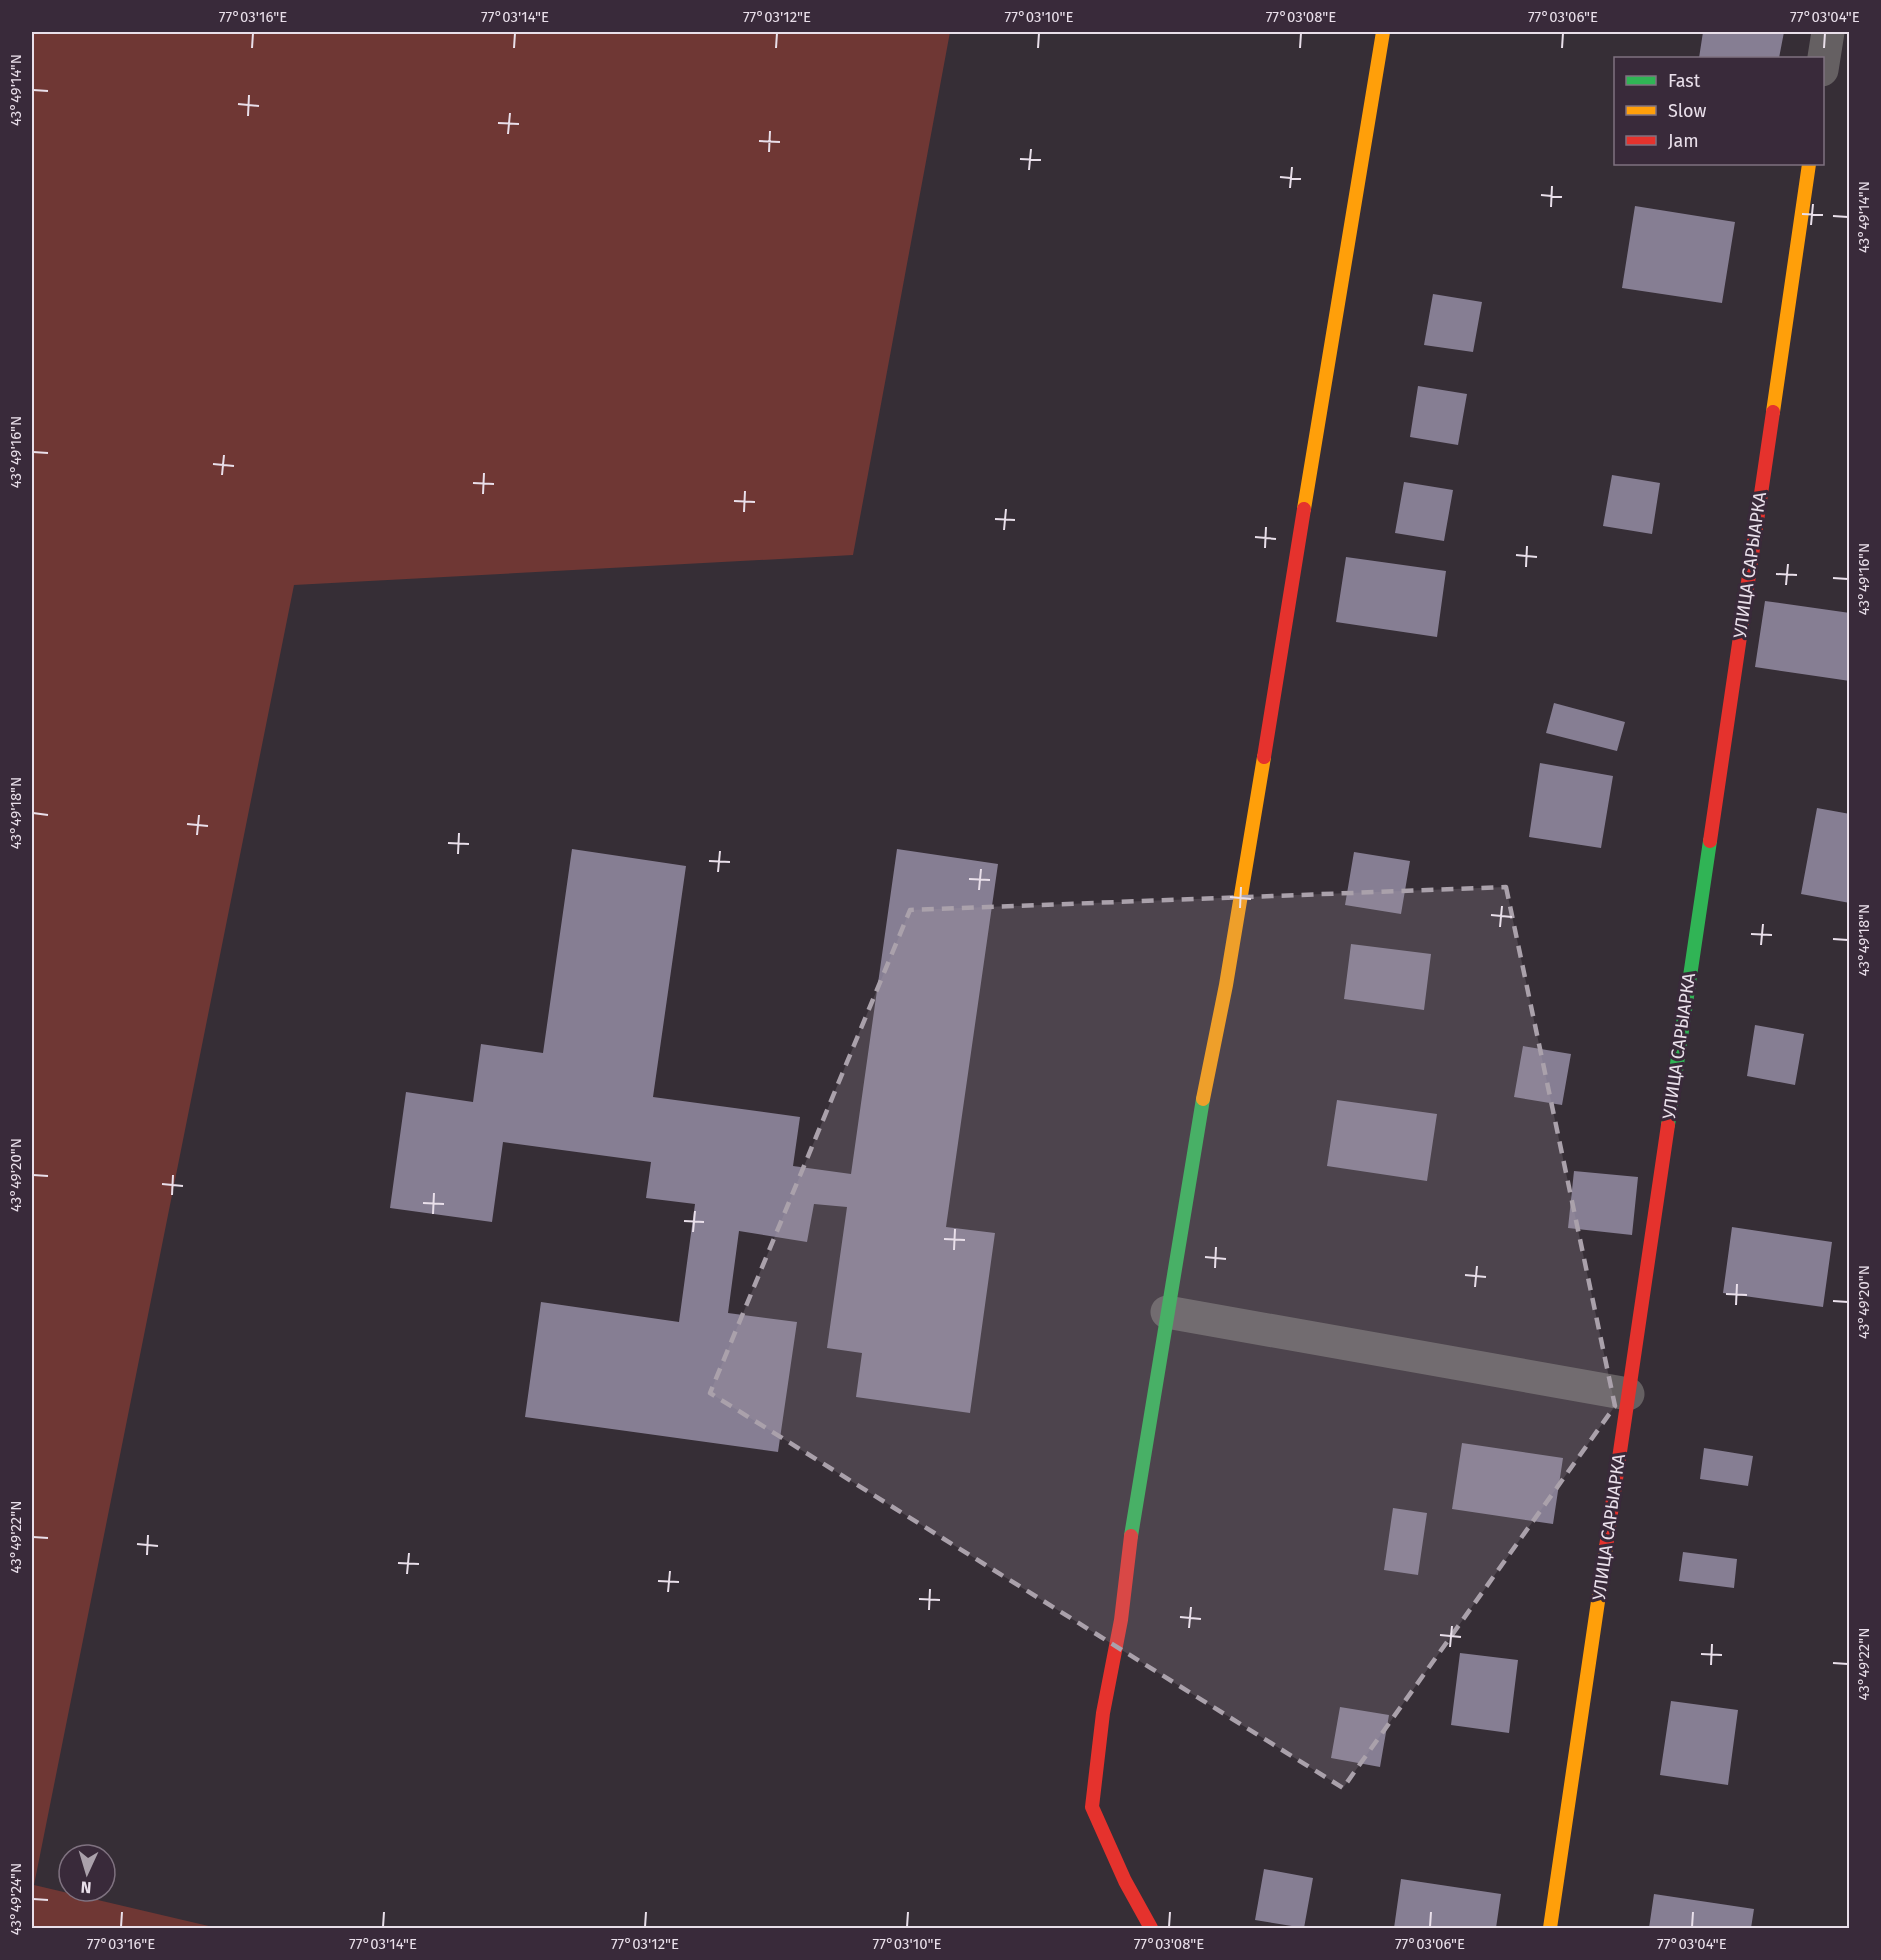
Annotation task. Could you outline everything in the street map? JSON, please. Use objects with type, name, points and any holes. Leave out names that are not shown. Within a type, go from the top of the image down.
[{"type":"street","points":[[1151,1929],[1125,1881],[1092,1807],[1102,1713],[1121,1620],[1139,1480],[1196,1138],[1226,985],[1383,32]]},
{"type":"street","points":[[1824,57],[1828,32]]},
{"type":"street","name":"УЛИЦА САРЫАРКА","points":[[1550,1929],[1809,165]]},
{"type":"street","points":[[1167,1312],[1628,1394]]},
{"type":"highlighted area","points":[[1506,887],[1615,1406],[1343,1788],[710,1393],[910,910]]},
{"type":"shaded area","points":[[32,32],[950,32],[853,555],[294,585],[34,1885],[57,1890],[57,1903],[111,1903],[217,1928],[32,1928]]},
{"type":"building","points":[[1703,32],[1784,32],[1779,57],[1699,57]]},
{"type":"building","points":[[1635,206],[1735,222],[1722,303],[1622,288]]},
{"type":"building","points":[[1433,294],[1482,302],[1473,352],[1424,345]]},
{"type":"building","points":[[1418,386],[1467,394],[1458,445],[1410,437]]},
{"type":"building","points":[[1612,475],[1660,483],[1652,534],[1603,526]]},
{"type":"building","points":[[1404,482],[1453,490],[1444,541],[1395,533]]},
{"type":"building","points":[[1346,557],[1446,571],[1437,637],[1336,622]]},
{"type":"building","points":[[1765,601],[1850,613],[1850,681],[1755,667]]},
{"type":"building","points":[[1554,703],[1625,722],[1617,751],[1546,733]]},
{"type":"building","points":[[1540,763],[1613,776],[1601,848],[1529,837]]},
{"type":"building","points":[[1817,808],[1850,814],[1850,903],[1801,894]]},
{"type":"building","points":[[572,849],[686,866],[653,1097],[800,1117],[793,1166],[851,1174],[897,849],[998,864],[946,1227],[995,1233],[970,1413],[856,1397],[862,1353],[827,1348],[847,1207],[814,1204],[807,1242],[739,1231],[728,1313],[797,1322],[778,1452],[525,1417],[541,1302],[679,1322],[695,1204],[646,1198],[651,1162],[503,1142],[492,1222],[390,1208],[406,1092],[473,1102],[481,1044],[543,1053]]},
{"type":"building","points":[[1354,852],[1410,861],[1401,914],[1345,905]]},
{"type":"building","points":[[1351,944],[1431,954],[1424,1010],[1344,999]]},
{"type":"building","points":[[1755,1025],[1804,1034],[1795,1085],[1747,1076]]},
{"type":"building","points":[[1523,1046],[1571,1054],[1562,1105],[1514,1097]]},
{"type":"building","points":[[1337,1100],[1437,1114],[1427,1181],[1327,1166]]},
{"type":"building","points":[[1574,1171],[1638,1177],[1632,1235],[1568,1228]]},
{"type":"building","points":[[1732,1227],[1832,1242],[1823,1307],[1723,1293]]},
{"type":"building","points":[[1462,1443],[1563,1458],[1553,1524],[1452,1509]]},
{"type":"building","points":[[1704,1448],[1753,1456],[1748,1486],[1700,1479]]},
{"type":"building","points":[[1393,1508],[1427,1513],[1418,1575],[1384,1570]]},
{"type":"building","points":[[1683,1552],[1737,1559],[1734,1588],[1679,1581]]},
{"type":"building","points":[[1460,1653],[1518,1660],[1509,1733],[1451,1725]]},
{"type":"building","points":[[1671,1701],[1738,1710],[1728,1785],[1660,1775]]},
{"type":"building","points":[[1340,1707],[1389,1715],[1380,1767],[1331,1758]]},
{"type":"building","points":[[1264,1869],[1313,1878],[1304,1928],[1255,1920]]},
{"type":"building","points":[[1401,1879],[1501,1894],[1496,1928],[1394,1928]]},
{"type":"building","points":[[1654,1894],[1754,1909],[1751,1928],[1649,1928]]},
{"type":"traffic: fast","points":[[1668,1125],[1710,841]]},
{"type":"traffic: fast","points":[[1131,1536],[1203,1099]]},
{"type":"traffic: slow","points":[[1304,509],[1383,32]]},
{"type":"traffic: slow","points":[[1773,412],[1809,165]]},
{"type":"traffic: slow","points":[[1203,1099],[1226,985],[1264,757]]},
{"type":"traffic: slow","points":[[1550,1928],[1606,1547]]},
{"type":"traffic: jam","points":[[1710,841],[1773,412]]},
{"type":"traffic: jam","points":[[1264,757],[1304,509]]},
{"type":"traffic: jam","points":[[1606,1547],[1668,1125]]},
{"type":"traffic: jam","points":[[1131,1536],[1121,1620],[1103,1713],[1092,1807],[1125,1881],[1151,1928]]}]
